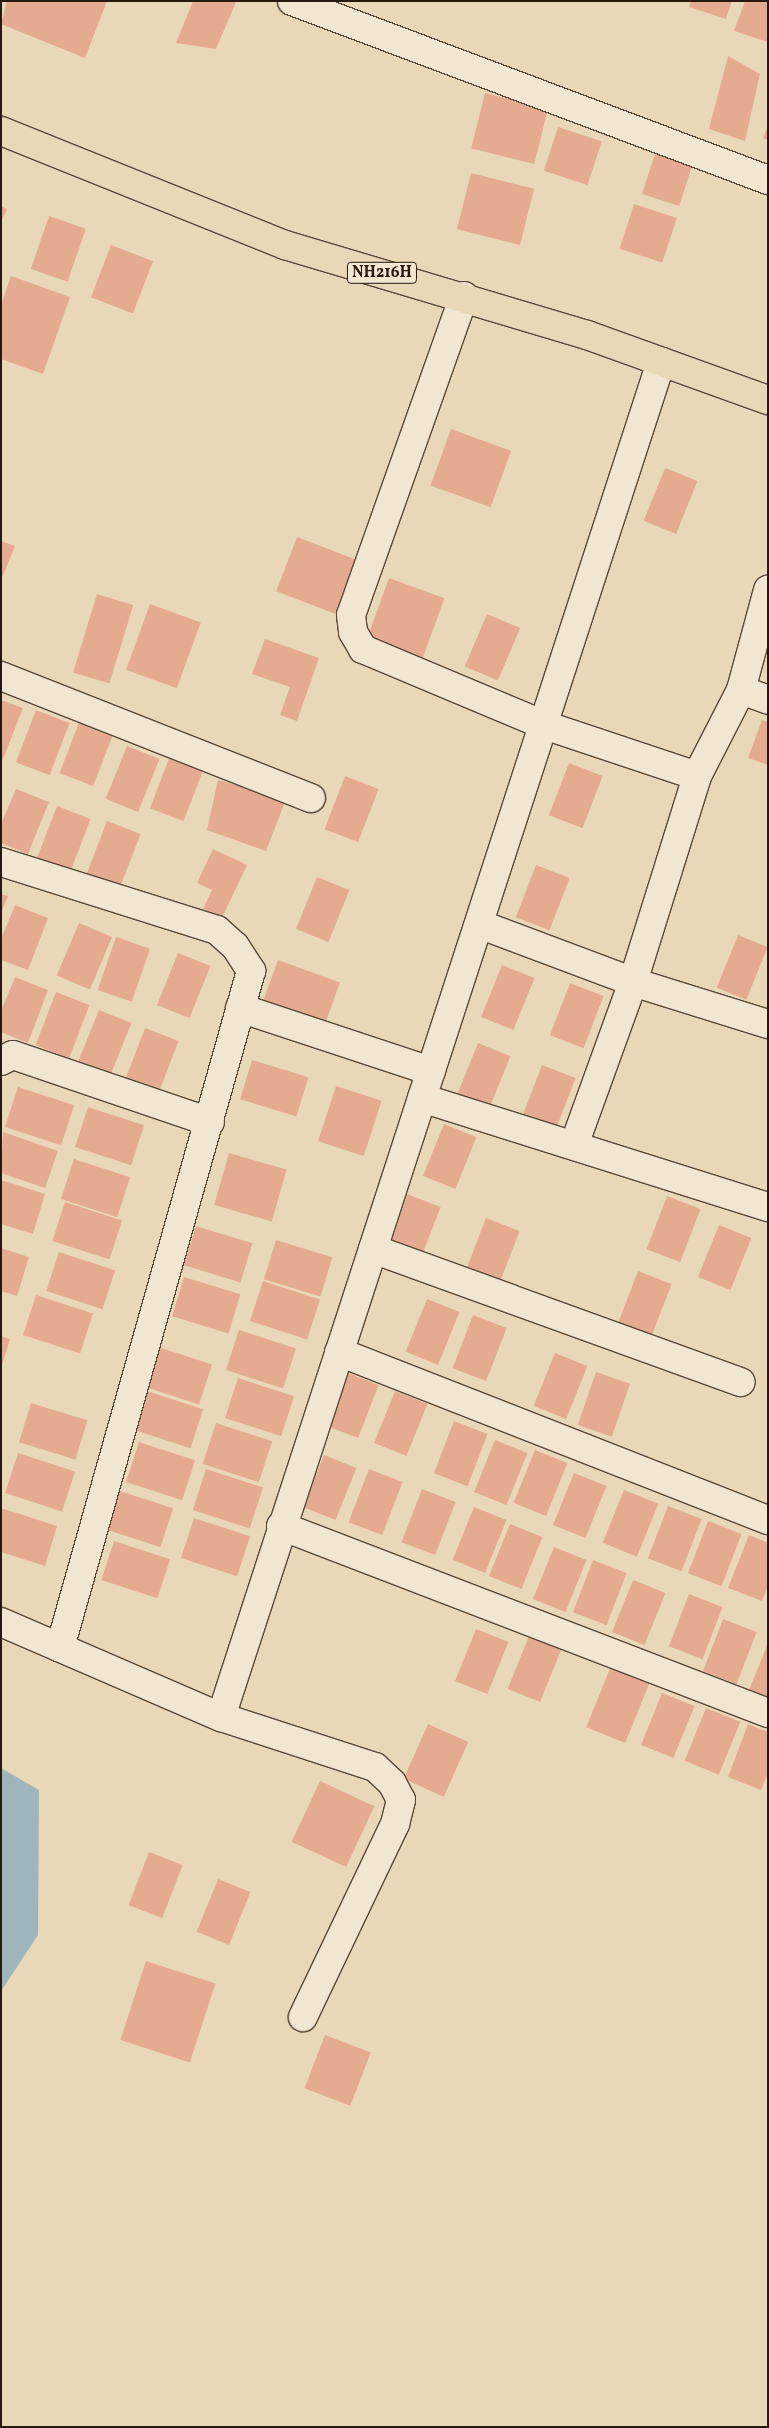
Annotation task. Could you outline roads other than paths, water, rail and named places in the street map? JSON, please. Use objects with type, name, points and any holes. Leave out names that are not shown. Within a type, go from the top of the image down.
[{"type":"highway","name":"NH216H","points":[[1,131],[285,245],[464,296],[662,362],[768,400]]},
{"type":"street","points":[[292,1],[768,180]]},
{"type":"street","points":[[464,296],[351,615],[353,632],[363,649],[541,724],[697,776]]},
{"type":"street","points":[[221,1717],[281,1526],[479,924],[541,724],[662,362]]},
{"type":"street","points":[[574,1145],[633,982],[697,776],[741,690],[768,590]]},
{"type":"street","points":[[1,676],[311,798]]},
{"type":"street","points":[[741,690],[768,700]]},
{"type":"street","points":[[1,862],[217,930],[235,946],[251,971],[210,1122],[60,1648]]},
{"type":"street","points":[[479,924],[633,982],[768,1024]]},
{"type":"street","points":[[240,1008],[431,1071]]},
{"type":"street","points":[[1,1061],[13,1055],[210,1122]]},
{"type":"street","points":[[422,1098],[768,1207]]},
{"type":"street","points":[[373,1249],[741,1382]]},
{"type":"street","points":[[339,1352],[768,1520]]},
{"type":"street","points":[[281,1526],[768,1713]]},
{"type":"street","points":[[1,1622],[221,1717],[375,1767],[392,1783],[401,1800],[395,1824],[303,2017]]},
{"type":"water","points":[[1,1768],[39,1790],[38,1935],[1,1991]]}]
